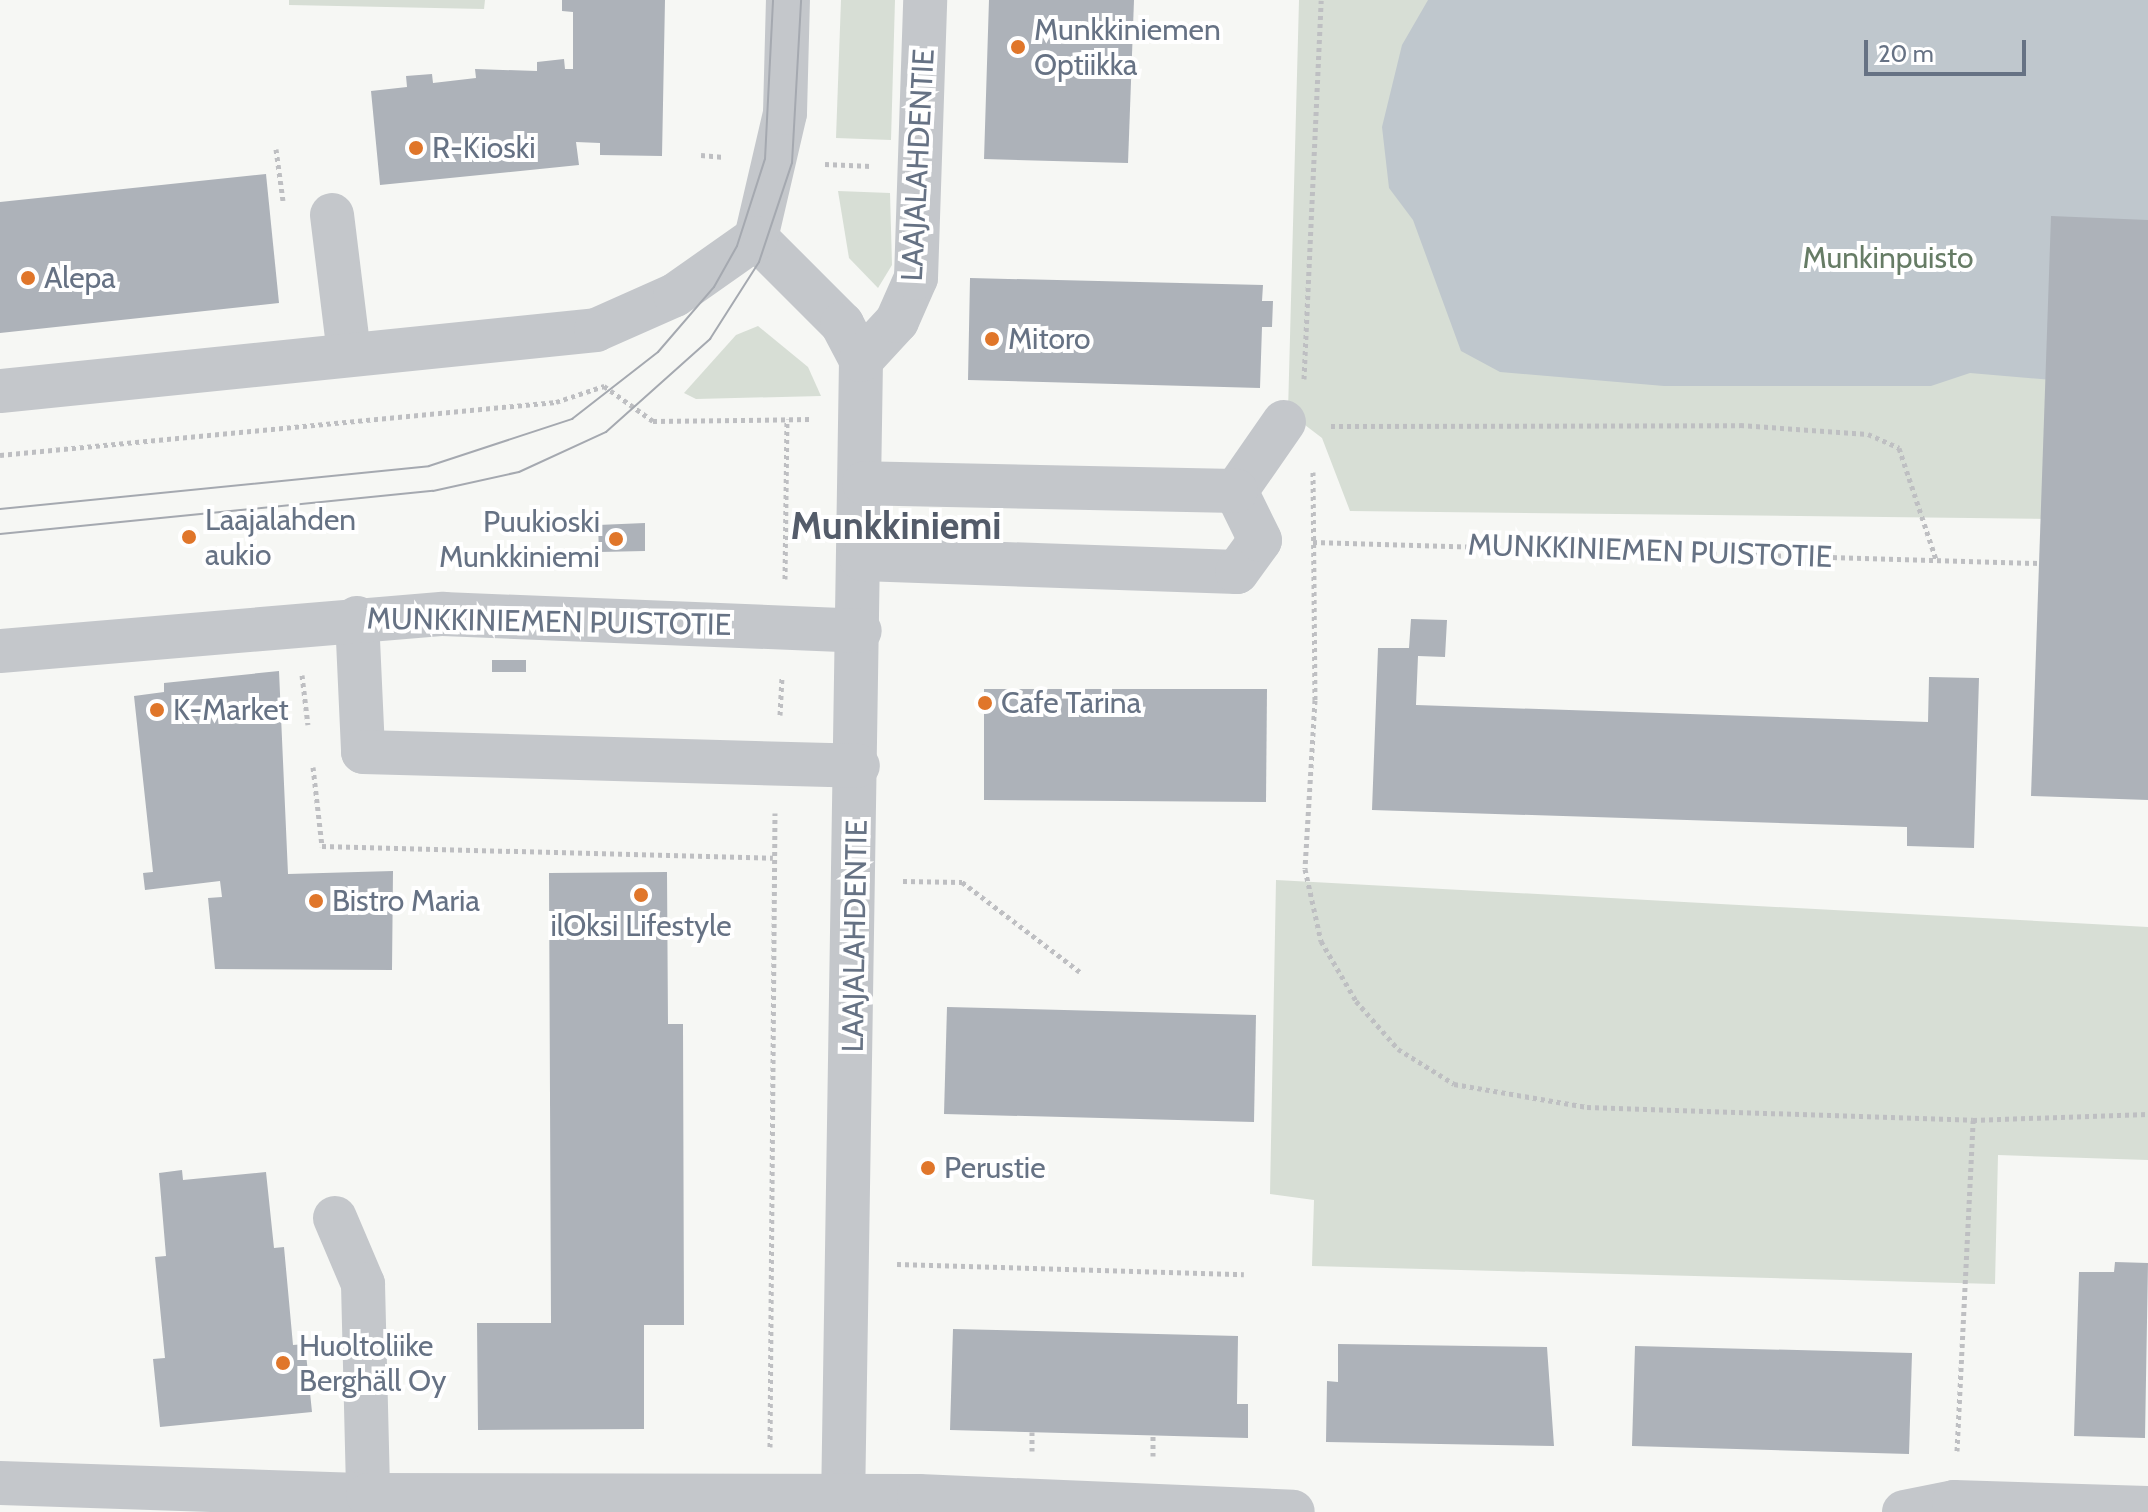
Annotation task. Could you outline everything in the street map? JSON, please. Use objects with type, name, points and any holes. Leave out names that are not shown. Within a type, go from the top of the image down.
[{"type":"street","points":[[0,391],[596,330],[675,295],[756,238],[779,161],[788,0]]},
{"type":"street","name":"LAAJALAHDENTIE","points":[[861,360],[910,302],[925,0]]},
{"type":"street","points":[[332,215],[349,354]]},
{"type":"street","name":"LAAJALAHDENTIE","points":[[756,238],[842,324],[861,360],[864,483],[843,1503]]},
{"type":"street","points":[[1236,491],[1301,415]]},
{"type":"street","points":[[864,483],[1236,491]]},
{"type":"street","points":[[862,559],[1237,572],[1260,540],[1236,491]]},
{"type":"street","name":"MUNKKINIEMEN PUISTOTIE","points":[[0,651],[357,618],[443,614],[860,631]]},
{"type":"street","points":[[357,618],[363,752],[858,766]]},
{"type":"street","points":[[335,1218],[363,1284],[368,1495]]},
{"type":"street","points":[[0,1483],[368,1495],[1293,1512]]},
{"type":"street","points":[[1904,1512],[1954,1502],[2148,1508]]},
{"type":"path","points":[[1321,0],[1301,415],[1740,425],[1868,434],[1899,448],[1936,559]]},
{"type":"path","points":[[701,155],[918,168]]},
{"type":"path","points":[[0,455],[556,402],[604,386],[653,421],[787,419],[783,627],[773,858],[770,1452]]},
{"type":"path","name":"MUNKKINIEMEN PUISTOTIE","points":[[1260,540],[2039,563]]},
{"type":"path","points":[[1315,542],[1305,869],[1321,941],[1356,1001],[1398,1049],[1454,1084],[1525,1100],[1973,1120],[2148,1114]]},
{"type":"path","points":[[301,666],[310,741]]},
{"type":"path","points":[[312,756],[322,846],[773,858]]},
{"type":"path","points":[[857,880],[962,882],[1080,972]]},
{"type":"path","points":[[1954,1502],[1973,1120]]},
{"type":"path","points":[[848,1263],[1244,1274]]},
{"type":"path","points":[[1153,1435],[1153,1465]]},
{"type":"green space","points":[[289,0],[485,0],[484,9],[289,5]]},
{"type":"green space","points":[[841,0],[895,0],[891,140],[836,138]]},
{"type":"green space","name":"Munkinpuisto","points":[[1299,0],[2148,0],[2148,520],[1350,511],[1322,438],[1288,412]]},
{"type":"green space","points":[[838,191],[890,193],[892,265],[878,288],[849,258]]},
{"type":"green space","points":[[758,326],[808,367],[821,396],[696,399],[684,393],[736,335]]},
{"type":"green space","points":[[1276,880],[2148,927],[2148,1160],[1998,1155],[1995,1284],[1312,1266],[1314,1200],[1270,1194]]},
{"type":"shaded area","name":"Munkinpuisto","points":[[1428,0],[2148,0],[2148,388],[1970,373],[1931,386],[1664,386],[1500,372],[1461,351],[1413,220],[1389,188],[1382,127],[1402,45]]},
{"type":"building","points":[[562,0],[665,0],[662,156],[600,155],[600,143],[576,142],[579,165],[380,185],[371,91],[407,87],[406,76],[432,74],[433,83],[476,78],[475,69],[537,71],[537,62],[564,59],[565,69],[573,69],[573,12],[562,11]]},
{"type":"building","points":[[989,0],[1134,0],[1128,163],[984,159]]},
{"type":"building","points":[[266,174],[279,303],[0,333],[0,202]]},
{"type":"building","points":[[2051,216],[2148,220],[2148,800],[2031,796]]},
{"type":"building","points":[[970,278],[1263,285],[1262,301],[1273,301],[1272,327],[1262,327],[1260,388],[968,380]]},
{"type":"building","points":[[645,523],[645,551],[599,552],[598,525]]},
{"type":"building","points":[[1411,619],[1447,620],[1445,657],[1418,656],[1416,705],[1928,722],[1929,677],[1979,678],[1974,848],[1907,846],[1907,827],[1372,810],[1378,648],[1409,648]]},
{"type":"building","points":[[492,660],[526,660],[526,672],[492,672]]},
{"type":"building","points":[[279,671],[288,874],[393,871],[392,970],[215,969],[208,898],[222,897],[220,881],[145,890],[143,873],[153,872],[134,696],[164,692],[164,683]]},
{"type":"building","points":[[984,689],[1267,689],[1266,802],[984,800]]},
{"type":"building","points":[[667,872],[668,1024],[683,1024],[684,1325],[644,1325],[644,1429],[478,1430],[477,1323],[551,1323],[549,873]]},
{"type":"building","points":[[947,1007],[1256,1015],[1254,1122],[944,1114]]},
{"type":"building","points":[[182,1170],[183,1180],[266,1172],[274,1248],[284,1247],[293,1345],[305,1344],[312,1412],[160,1427],[153,1359],[165,1358],[155,1257],[166,1256],[159,1173]]},
{"type":"building","points":[[2115,1262],[2148,1263],[2145,1438],[2074,1436],[2079,1272],[2114,1272]]},
{"type":"building","points":[[953,1329],[1238,1336],[1237,1404],[1248,1404],[1248,1438],[950,1430]]},
{"type":"building","points":[[1338,1344],[1547,1347],[1554,1446],[1326,1442],[1327,1381],[1338,1382]]},
{"type":"building","points":[[1635,1346],[1912,1353],[1909,1454],[1632,1446]]},
{"type":"tram line","points":[[0,509],[429,466],[572,419],[658,352],[714,287],[737,246],[765,159],[773,0]]},
{"type":"tram line","points":[[0,534],[433,491],[519,472],[606,432],[710,339],[759,262],[792,163],[801,0]]},
{"type":"place","name":"Munkkiniemen Optiikka","points":[[1018,47]]},
{"type":"place","name":"R-Kioski","points":[[416,148]]},
{"type":"place","name":"Alepa","points":[[28,278]]},
{"type":"place","name":"Mitoro","points":[[992,339]]},
{"type":"place","name":"Laajalahden aukio","points":[[189,537]]},
{"type":"place","name":"Puukioski Munkkiniemi","points":[[616,539]]},
{"type":"place","name":"Cafe Tarina","points":[[985,703]]},
{"type":"place","name":"K-Market","points":[[157,710]]},
{"type":"place","name":"ilOksi Lifestyle","points":[[641,895]]},
{"type":"place","name":"Bistro Maria","points":[[316,901]]},
{"type":"place","name":"Perustie","points":[[928,1168]]},
{"type":"place","name":"Huoltoliike Berghäll Oy","points":[[283,1363]]},
{"type":"district","name":"Munkkiniemi","points":[[896,526]]}]
